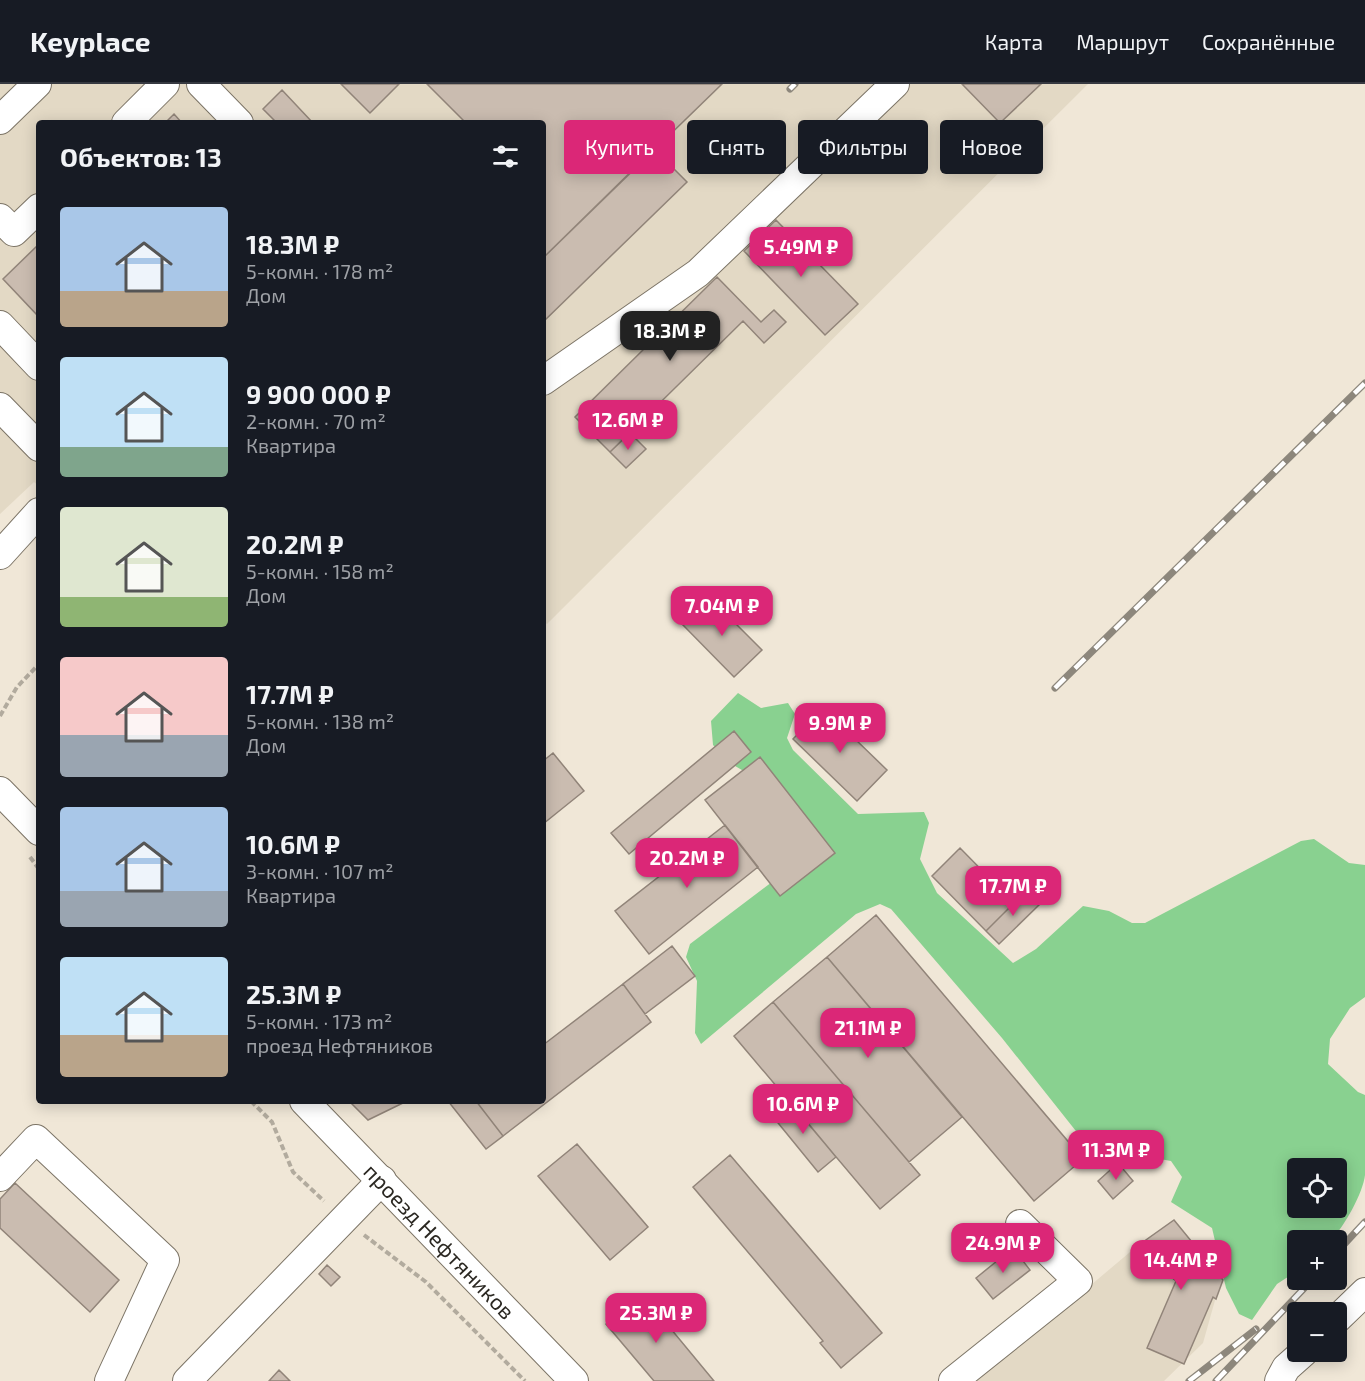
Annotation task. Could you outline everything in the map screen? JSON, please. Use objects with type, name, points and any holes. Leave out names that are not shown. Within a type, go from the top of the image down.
[{"type":"street","points":[[0,120],[38,84]]},
{"type":"street","points":[[129,120],[165,84]]},
{"type":"street","points":[[201,84],[235,120]]},
{"type":"street","points":[[546,379],[698,273],[895,84]]},
{"type":"street","points":[[0,218],[14,232],[36,211]]},
{"type":"street","points":[[0,325],[36,363]]},
{"type":"street","points":[[0,407],[36,444]]},
{"type":"street","points":[[0,555],[36,515]]},
{"type":"street","points":[[0,791],[36,824]]},
{"type":"street","name":"проезд Нефтяников","points":[[307,1104],[574,1381]]},
{"type":"street","points":[[0,1177],[36,1139],[165,1260],[109,1381]]},
{"type":"street","points":[[187,1381],[382,1180]]},
{"type":"street","points":[[953,1381],[1078,1281],[1020,1224]]},
{"type":"street","points":[[1347,1309],[1365,1292]]},
{"type":"street","points":[[1278,1381],[1293,1362]]},
{"type":"path","points":[[0,716],[17,687],[36,667]]},
{"type":"path","points":[[254,1104],[272,1122],[293,1172],[343,1219],[426,1282],[525,1381]]},
{"type":"shaded area","points":[[0,84],[1088,84],[1043,129],[1043,120],[940,120],[940,174],[998,174],[547,624],[546,120],[36,120],[36,484],[34,482],[0,514]]},
{"type":"shaded area","points":[[1174,1220],[1221,1279],[1203,1343],[1164,1381],[977,1381],[1136,1247]]},
{"type":"green space","points":[[738,693],[761,708],[788,703],[795,714],[787,738],[793,750],[858,814],[924,812],[929,823],[920,859],[937,893],[1013,963],[1036,949],[1083,906],[1109,911],[1132,923],[1145,923],[1301,841],[1314,839],[1349,863],[1365,865],[1365,997],[1350,1008],[1330,1039],[1328,1064],[1358,1092],[1365,1095],[1365,1175],[1357,1200],[1347,1218],[1339,1230],[1287,1230],[1287,1278],[1277,1284],[1252,1320],[1239,1314],[1226,1288],[1212,1228],[1171,1202],[1182,1177],[1171,1161],[1143,1156],[1103,1158],[1087,1145],[1002,1038],[891,909],[880,904],[856,914],[701,1044],[695,1033],[697,981],[686,957],[690,944],[776,879],[776,790],[730,763],[713,745],[711,721]]},
{"type":"building","points":[[341,84],[399,84],[370,113]]},
{"type":"building","points":[[427,84],[722,84],[675,130],[675,120],[564,120],[564,174],[629,174],[546,255],[546,120],[463,120]]},
{"type":"building","points":[[962,84],[1041,84],[1003,120],[997,120]]},
{"type":"building","points":[[282,90],[310,120],[274,120],[263,109]]},
{"type":"building","points":[[174,114],[179,120],[168,120]]},
{"type":"building","points":[[675,170],[687,182],[546,319],[546,255],[629,174],[675,174]]},
{"type":"building","points":[[776,220],[858,304],[825,335],[744,251]]},
{"type":"building","points":[[36,247],[36,314],[3,279]]},
{"type":"building","points":[[717,277],[761,322],[774,310],[786,322],[764,343],[743,321],[610,452],[575,417]]},
{"type":"building","points":[[630,433],[646,449],[626,468],[610,452]]},
{"type":"building","points":[[709,597],[762,650],[734,677],[682,624]]},
{"type":"building","points":[[823,708],[887,770],[857,801],[793,739]]},
{"type":"building","points":[[734,731],[751,752],[629,854],[611,833]]},
{"type":"building","points":[[553,753],[584,791],[546,822],[546,759]]},
{"type":"building","points":[[760,757],[835,853],[780,896],[705,800]]},
{"type":"building","points":[[725,825],[758,867],[649,954],[615,911]]},
{"type":"building","points":[[960,848],[1014,903],[986,931],[932,876]]},
{"type":"building","points":[[1027,890],[1041,903],[999,944],[986,931]]},
{"type":"building","points":[[876,915],[1083,1159],[1034,1201],[827,957]]},
{"type":"building","points":[[672,946],[695,976],[645,1014],[623,984]]},
{"type":"building","points":[[827,957],[962,1117],[909,1162],[773,1002]]},
{"type":"building","points":[[623,984],[651,1022],[546,1103],[546,1043]]},
{"type":"building","points":[[773,1002],[920,1175],[880,1209],[734,1036]]},
{"type":"building","points":[[788,1099],[836,1157],[818,1172],[770,1113]]},
{"type":"building","points":[[352,1104],[401,1104],[368,1120]]},
{"type":"building","points":[[450,1104],[478,1104],[503,1136],[486,1149]]},
{"type":"building","points":[[478,1104],[545,1104],[503,1136]]},
{"type":"building","points":[[577,1144],[648,1227],[610,1260],[538,1176]]},
{"type":"building","points":[[730,1155],[882,1333],[841,1368],[820,1343],[823,1341],[693,1187]]},
{"type":"building","points":[[1118,1163],[1133,1181],[1113,1199],[1098,1181]]},
{"type":"building","points":[[15,1183],[119,1280],[90,1312],[0,1228],[0,1199]]},
{"type":"building","points":[[1174,1220],[1223,1280],[1216,1299],[1213,1297],[1184,1364],[1147,1348],[1176,1281],[1136,1247]]},
{"type":"building","points":[[1013,1248],[1030,1270],[993,1299],[976,1278]]},
{"type":"building","points":[[327,1265],[340,1277],[331,1286],[319,1274]]},
{"type":"building","points":[[642,1294],[714,1381],[654,1381],[606,1324]]},
{"type":"building","points":[[279,1370],[290,1381],[269,1381]]},
{"type":"railway","points":[[790,89],[795,84]]},
{"type":"railway","points":[[1055,688],[1365,383]]},
{"type":"railway","points":[[1347,1241],[1365,1222]]},
{"type":"railway","points":[[1216,1381],[1302,1290]]},
{"type":"railway","points":[[1189,1381],[1256,1329]]}]
